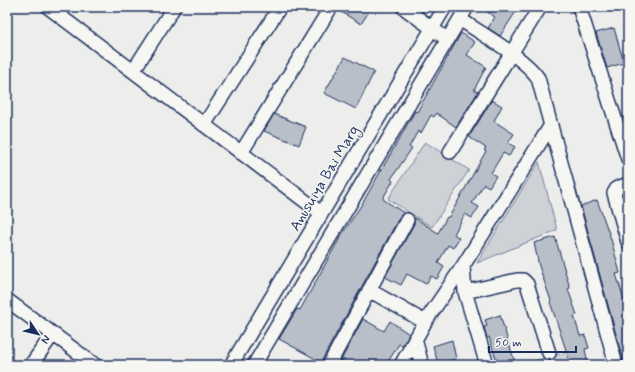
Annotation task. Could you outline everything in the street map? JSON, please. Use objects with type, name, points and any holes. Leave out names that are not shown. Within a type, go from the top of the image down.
[{"type":"street","points":[[48,7],[321,213]]},
{"type":"street","points":[[133,71],[174,7]]},
{"type":"street","points":[[204,125],[280,7]]},
{"type":"street","points":[[241,153],[331,7]]},
{"type":"street","points":[[403,7],[448,40]]},
{"type":"street","name":"Anusuiya Bai Marg","points":[[231,365],[445,7]]},
{"type":"street","points":[[254,365],[448,40],[466,7]]},
{"type":"street","points":[[450,152],[540,7]]},
{"type":"street","points":[[580,7],[628,159]]},
{"type":"street","points":[[460,19],[511,54],[529,68],[538,78],[616,365]]},
{"type":"street","points":[[400,365],[425,322],[463,266],[551,125]]},
{"type":"street","points":[[628,184],[617,188],[614,197],[628,242]]},
{"type":"street","points":[[329,365],[407,220]]},
{"type":"street","points":[[463,266],[465,292],[487,365]]},
{"type":"street","points":[[465,292],[517,280],[523,280],[527,284],[549,353]]},
{"type":"street","points":[[369,290],[425,322]]},
{"type":"street","points":[[7,300],[95,365]]},
{"type":"street","points":[[31,365],[53,334]]},
{"type":"street","points":[[415,339],[422,365]]},
{"type":"shaded area","points":[[425,142],[469,170],[432,227],[388,199]]},
{"type":"shaded area","points":[[539,162],[557,230],[477,263]]},
{"type":"shaded area","points":[[628,192],[628,236],[616,196]]},
{"type":"shaded area","points":[[567,352],[570,365],[522,364]]},
{"type":"building","points":[[339,7],[372,7],[361,24],[338,10]]},
{"type":"building","points":[[480,7],[519,7],[500,36],[488,28],[495,17]]},
{"type":"building","points":[[614,28],[624,63],[607,68],[596,33]]},
{"type":"building","points":[[461,33],[475,42],[467,55],[486,67],[474,90],[478,92],[456,127],[436,113],[434,117],[431,115],[421,133],[418,131],[409,147],[412,148],[391,179],[393,181],[383,198],[404,213],[400,216],[321,362],[279,339],[297,309],[300,310],[342,234],[362,204],[415,111],[417,112]]},
{"type":"building","points":[[345,57],[374,72],[356,109],[324,93]]},
{"type":"building","points":[[492,100],[502,106],[494,121],[514,134],[508,143],[515,147],[509,156],[503,153],[491,173],[496,176],[489,187],[484,184],[472,203],[479,207],[472,218],[465,214],[454,234],[459,238],[453,248],[448,245],[438,263],[444,267],[437,279],[431,276],[426,284],[407,274],[401,285],[385,277],[414,224],[415,218],[438,233],[447,217],[449,217],[486,151],[484,150],[486,148],[469,137]]},
{"type":"building","points":[[274,114],[306,127],[299,145],[264,131]]},
{"type":"building","points":[[597,200],[611,239],[620,273],[616,274],[628,312],[628,365],[625,365],[623,360],[581,206]]},
{"type":"building","points":[[555,237],[570,288],[568,289],[577,315],[574,316],[580,336],[585,335],[589,348],[585,349],[588,365],[571,365],[539,266],[534,243]]},
{"type":"building","points":[[500,315],[516,365],[498,365],[489,337],[487,338],[484,327],[487,326],[485,320]]},
{"type":"building","points":[[363,319],[384,331],[390,321],[409,334],[402,346],[399,344],[386,365],[350,365],[341,360]]},
{"type":"building","points":[[452,340],[456,359],[438,364],[433,346]]}]
